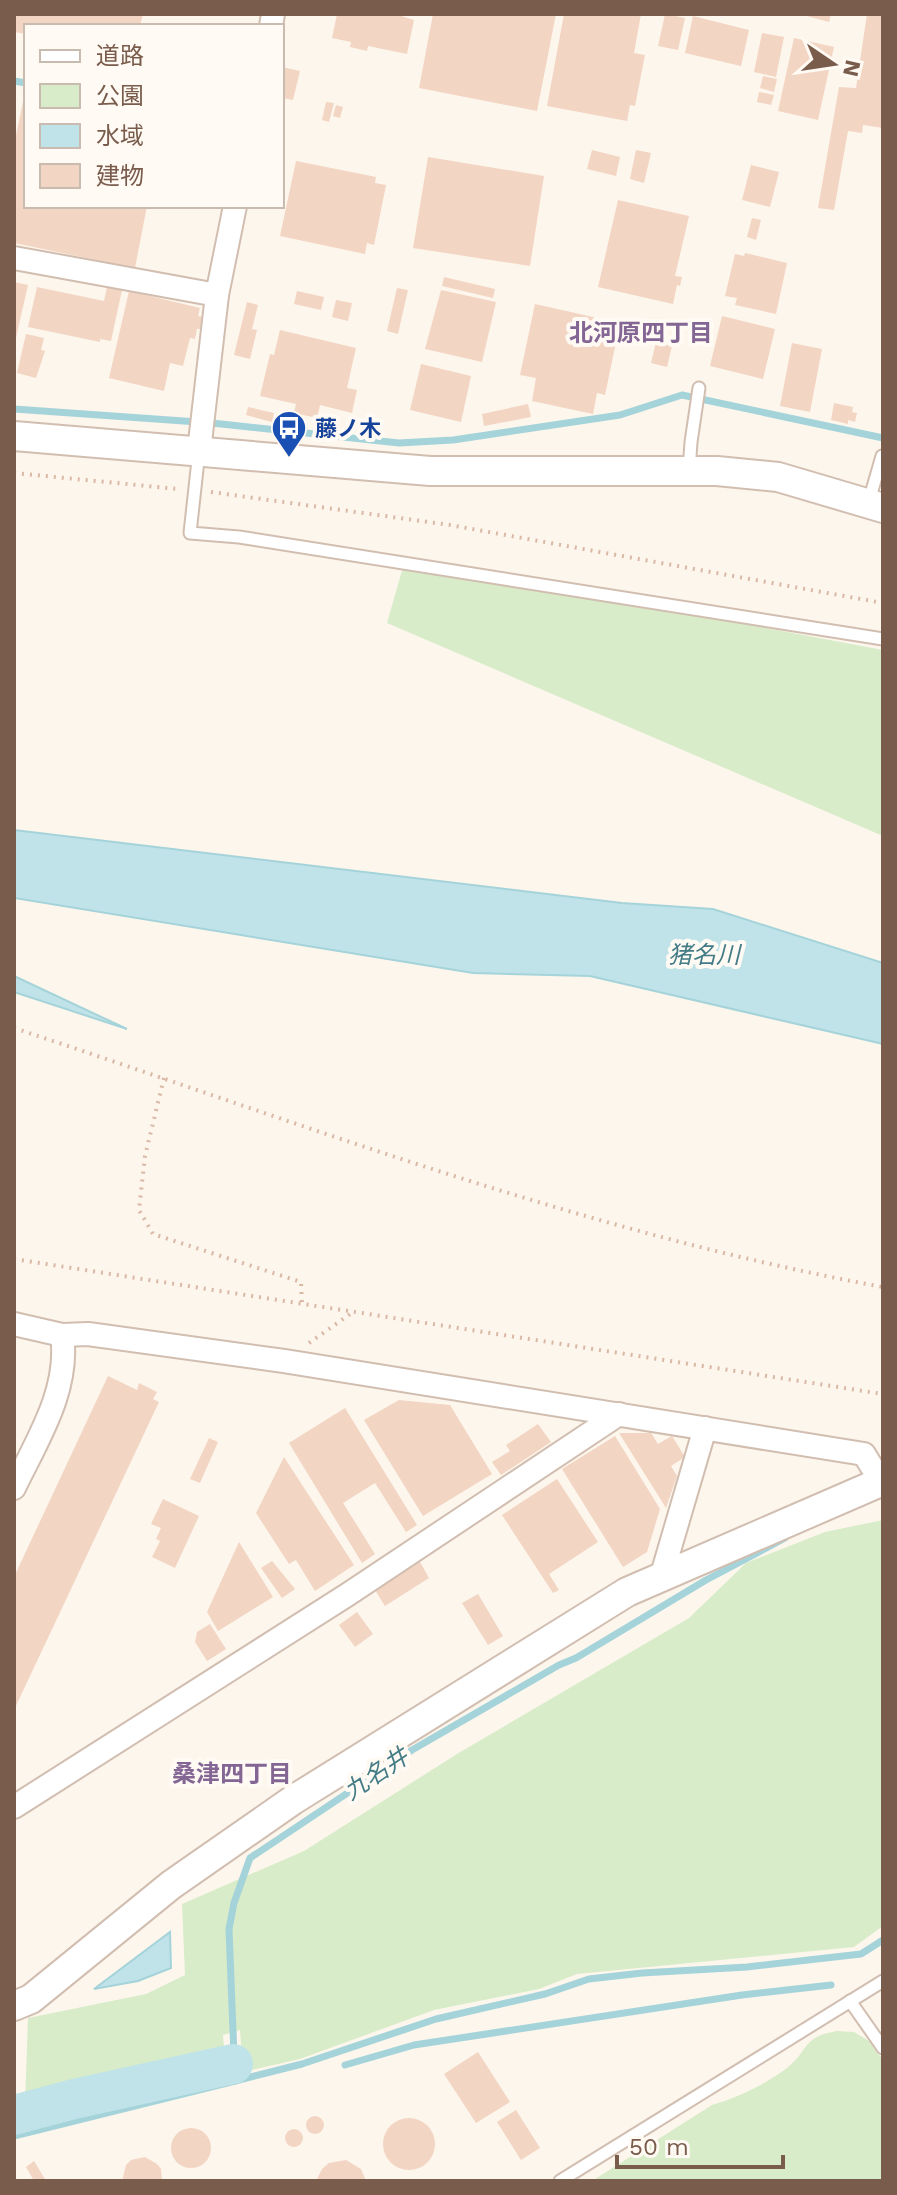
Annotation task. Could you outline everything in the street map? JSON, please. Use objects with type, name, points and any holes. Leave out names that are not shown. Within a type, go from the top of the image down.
[{"type":"street","points":[[199,451],[217,295],[235,208]]},
{"type":"street","points":[[14,258],[217,295]]},
{"type":"street","points":[[14,436],[430,471],[689,471],[778,477],[876,505]]},
{"type":"street","points":[[14,1324],[62,1335],[88,1334],[284,1361],[864,1454],[882,1482],[615,1600],[293,1800],[171,1885],[22,2002]]},
{"type":"street","points":[[14,1488],[57,1398],[65,1356],[62,1335]]},
{"type":"street","points":[[14,1807],[347,1595],[619,1414]]},
{"type":"street","points":[[661,1578],[705,1428]]},
{"type":"lane","points":[[689,471],[699,388]]},
{"type":"lane","points":[[199,451],[190,533],[255,539],[883,639]]},
{"type":"lane","points":[[876,505],[882,456]]},
{"type":"lane","points":[[560,2181],[883,1981]]},
{"type":"lane","points":[[850,2001],[883,2048]]},
{"type":"path","points":[[14,473],[194,491],[450,525],[770,580],[883,603]]},
{"type":"path","points":[[14,1028],[563,1211],[811,1274],[883,1287]]},
{"type":"path","points":[[164,1078],[145,1156],[139,1210],[153,1234],[301,1282],[302,1304]]},
{"type":"path","points":[[14,1259],[883,1394]]},
{"type":"path","points":[[284,1361],[353,1312]]},
{"type":"green space","points":[[405,560],[883,650],[883,836],[387,623]]},
{"type":"green space","points":[[883,1520],[883,1926],[854,1947],[577,1974],[539,1989],[434,2010],[300,2059],[243,2072],[240,2030],[223,2035],[225,2059],[119,2078],[25,2103],[28,2018],[146,1994],[185,1975],[182,1904],[304,1851],[457,1754],[689,1618],[746,1563],[825,1532]]},
{"type":"green space","points":[[837,2031],[854,2032],[869,2041],[883,2060],[883,2181],[592,2181],[712,2105],[770,2080],[787,2068],[812,2040]]},
{"type":"water","name":"猪名川","points":[[14,830],[622,903],[713,909],[883,963],[883,1044],[590,976],[473,973],[14,898]]},
{"type":"water","points":[[14,976],[127,1029],[14,992]]},
{"type":"water","points":[[170,1932],[171,1968],[138,1981],[94,1989]]},
{"type":"building","points":[[14,14],[143,14],[140,24],[24,24],[24,34],[14,32]]},
{"type":"building","points":[[337,14],[395,14],[414,20],[407,54],[368,46],[367,51],[350,47],[351,42],[332,38]]},
{"type":"building","points":[[433,14],[556,14],[537,111],[419,88]]},
{"type":"building","points":[[564,14],[641,14],[634,53],[645,55],[635,106],[630,105],[627,121],[547,106]]},
{"type":"building","points":[[665,14],[685,18],[678,50],[658,46]]},
{"type":"building","points":[[799,14],[831,14],[829,22]]},
{"type":"building","points":[[867,14],[883,14],[883,128],[863,125],[862,133],[848,131],[834,210],[818,208],[839,87],[856,88]]},
{"type":"building","points":[[693,16],[749,30],[741,66],[685,53]]},
{"type":"building","points":[[762,33],[784,37],[776,77],[754,72]]},
{"type":"building","points":[[794,38],[834,47],[818,120],[778,111]]},
{"type":"building","points":[[284,67],[300,71],[293,100],[284,98]]},
{"type":"building","points":[[763,76],[777,79],[774,92],[760,88]]},
{"type":"building","points":[[759,92],[774,95],[771,105],[757,102]]},
{"type":"building","points":[[24,97],[24,208],[147,208],[135,268],[14,243],[14,145]]},
{"type":"building","points":[[326,102],[334,103],[329,122],[322,120]]},
{"type":"building","points":[[336,105],[343,107],[340,118],[333,116]]},
{"type":"building","points":[[592,150],[620,157],[616,176],[587,169]]},
{"type":"building","points":[[636,150],[651,153],[644,183],[630,179]]},
{"type":"building","points":[[428,157],[544,176],[530,266],[413,248]]},
{"type":"building","points":[[296,161],[376,177],[375,183],[386,185],[374,245],[367,243],[365,254],[280,236]]},
{"type":"building","points":[[751,165],[779,172],[770,207],[742,200]]},
{"type":"building","points":[[618,200],[689,216],[675,276],[682,277],[673,304],[598,287]]},
{"type":"building","points":[[752,218],[761,220],[756,240],[747,237]]},
{"type":"building","points":[[745,253],[787,263],[776,314],[735,305],[737,298],[725,296],[735,254],[744,256]]},
{"type":"building","points":[[444,277],[495,289],[493,298],[442,286]]},
{"type":"building","points":[[14,282],[28,285],[15,342],[14,342]]},
{"type":"building","points":[[37,287],[104,301],[107,287],[122,290],[111,341],[100,339],[100,342],[28,327]]},
{"type":"building","points":[[397,288],[408,290],[398,334],[387,331]]},
{"type":"building","points":[[441,290],[496,302],[482,362],[425,349]]},
{"type":"building","points":[[129,291],[200,308],[198,316],[203,317],[200,329],[197,329],[195,339],[190,338],[183,366],[170,363],[164,391],[109,378]]},
{"type":"building","points":[[297,291],[324,297],[321,310],[294,304]]},
{"type":"building","points":[[336,300],[352,303],[348,321],[332,317]]},
{"type":"building","points":[[247,302],[258,305],[252,329],[257,330],[250,359],[234,355]]},
{"type":"building","points":[[535,304],[620,323],[605,395],[597,393],[593,414],[532,401],[536,378],[520,375]]},
{"type":"building","points":[[722,316],[775,329],[763,379],[710,366]]},
{"type":"building","points":[[280,330],[356,348],[347,388],[357,390],[352,413],[320,405],[317,418],[294,413],[296,404],[260,396],[270,354],[274,355]]},
{"type":"building","points":[[26,334],[44,338],[41,350],[45,351],[36,378],[17,373]]},
{"type":"building","points":[[656,342],[672,346],[667,367],[651,363]]},
{"type":"building","points":[[792,343],[822,349],[810,412],[780,406]]},
{"type":"building","points":[[421,364],[471,376],[461,422],[410,410]]},
{"type":"building","points":[[834,403],[853,407],[852,412],[857,413],[855,422],[848,420],[848,424],[831,420]]},
{"type":"building","points":[[528,404],[531,417],[484,426],[482,414]]},
{"type":"building","points":[[248,407],[274,413],[272,422],[246,415]]},
{"type":"building","points":[[108,1376],[137,1390],[139,1383],[157,1392],[153,1399],[159,1402],[14,1710],[14,1577]]},
{"type":"building","points":[[399,1400],[450,1405],[492,1474],[423,1516],[364,1420]]},
{"type":"building","points":[[345,1408],[417,1525],[406,1532],[375,1483],[343,1503],[375,1554],[362,1563],[289,1443]]},
{"type":"building","points":[[538,1424],[551,1442],[501,1475],[492,1462],[510,1451],[506,1445]]},
{"type":"building","points":[[619,1433],[651,1433],[658,1444],[672,1436],[685,1457],[671,1466],[677,1476],[666,1508]]},
{"type":"building","points":[[615,1436],[660,1509],[647,1552],[623,1567],[562,1469]]},
{"type":"building","points":[[209,1438],[218,1442],[200,1483],[190,1479]]},
{"type":"building","points":[[284,1457],[354,1565],[315,1591],[296,1560],[289,1564],[256,1513]]},
{"type":"building","points":[[557,1479],[598,1542],[549,1574],[559,1590],[553,1593],[502,1515]]},
{"type":"building","points":[[163,1499],[199,1516],[175,1568],[152,1557],[160,1541],[156,1539],[161,1528],[151,1524]]},
{"type":"building","points":[[239,1542],[273,1597],[218,1631],[207,1612]]},
{"type":"building","points":[[272,1561],[295,1589],[282,1598],[261,1568]]},
{"type":"building","points":[[420,1562],[429,1578],[385,1606],[375,1590]]},
{"type":"building","points":[[478,1594],[503,1636],[488,1645],[462,1603]]},
{"type":"building","points":[[357,1612],[373,1634],[355,1647],[339,1625]]},
{"type":"building","points":[[210,1624],[226,1649],[207,1661],[195,1642],[197,1632]]},
{"type":"building","points":[[478,2052],[510,2102],[476,2123],[444,2074]]},
{"type":"building","points":[[516,2110],[540,2148],[521,2160],[497,2122]]},
{"type":"building","points":[[315,2116],[324,2125],[315,2134],[306,2125]]},
{"type":"building","points":[[409,2118],[427,2126],[435,2144],[427,2162],[409,2170],[391,2162],[383,2144],[391,2126]]},
{"type":"building","points":[[191,2128],[205,2134],[211,2148],[205,2162],[191,2168],[177,2162],[171,2148],[177,2134]]},
{"type":"building","points":[[294,2129],[303,2138],[294,2147],[285,2138]]},
{"type":"building","points":[[145,2157],[161,2169],[162,2181],[122,2181],[126,2165],[131,2160]]},
{"type":"building","points":[[346,2160],[361,2169],[366,2181],[316,2181],[329,2163]]},
{"type":"building","points":[[34,2161],[46,2181],[34,2181],[26,2167]]},
{"type":"waterway","points":[[14,81],[24,83]]},
{"type":"waterway","points":[[14,409],[212,423],[399,443],[453,440],[620,415],[682,395],[883,438]]},
{"type":"waterway","name":"九名井","points":[[785,1538],[706,1580],[576,1658],[412,1750],[250,1858],[234,1903],[229,1929],[235,2081],[302,2064],[436,2019],[545,1994],[589,1979],[747,1967],[861,1954],[883,1940]]},
{"type":"waterway","points":[[345,2065],[414,2045],[742,1995],[831,1985]]},
{"type":"waterway","name":"九名井","points":[[14,2115],[233,2064]]},
{"type":"waterway","points":[[14,2136],[235,2081]]},
{"type":"waterway","points":[[14,2107],[68,2094],[74,2099]]},
{"type":"place","name":"藤ノ木","points":[[289,459]]},
{"type":"district","name":"北河原四丁目","points":[[641,333]]},
{"type":"district","name":"桑津四丁目","points":[[232,1774]]}]
